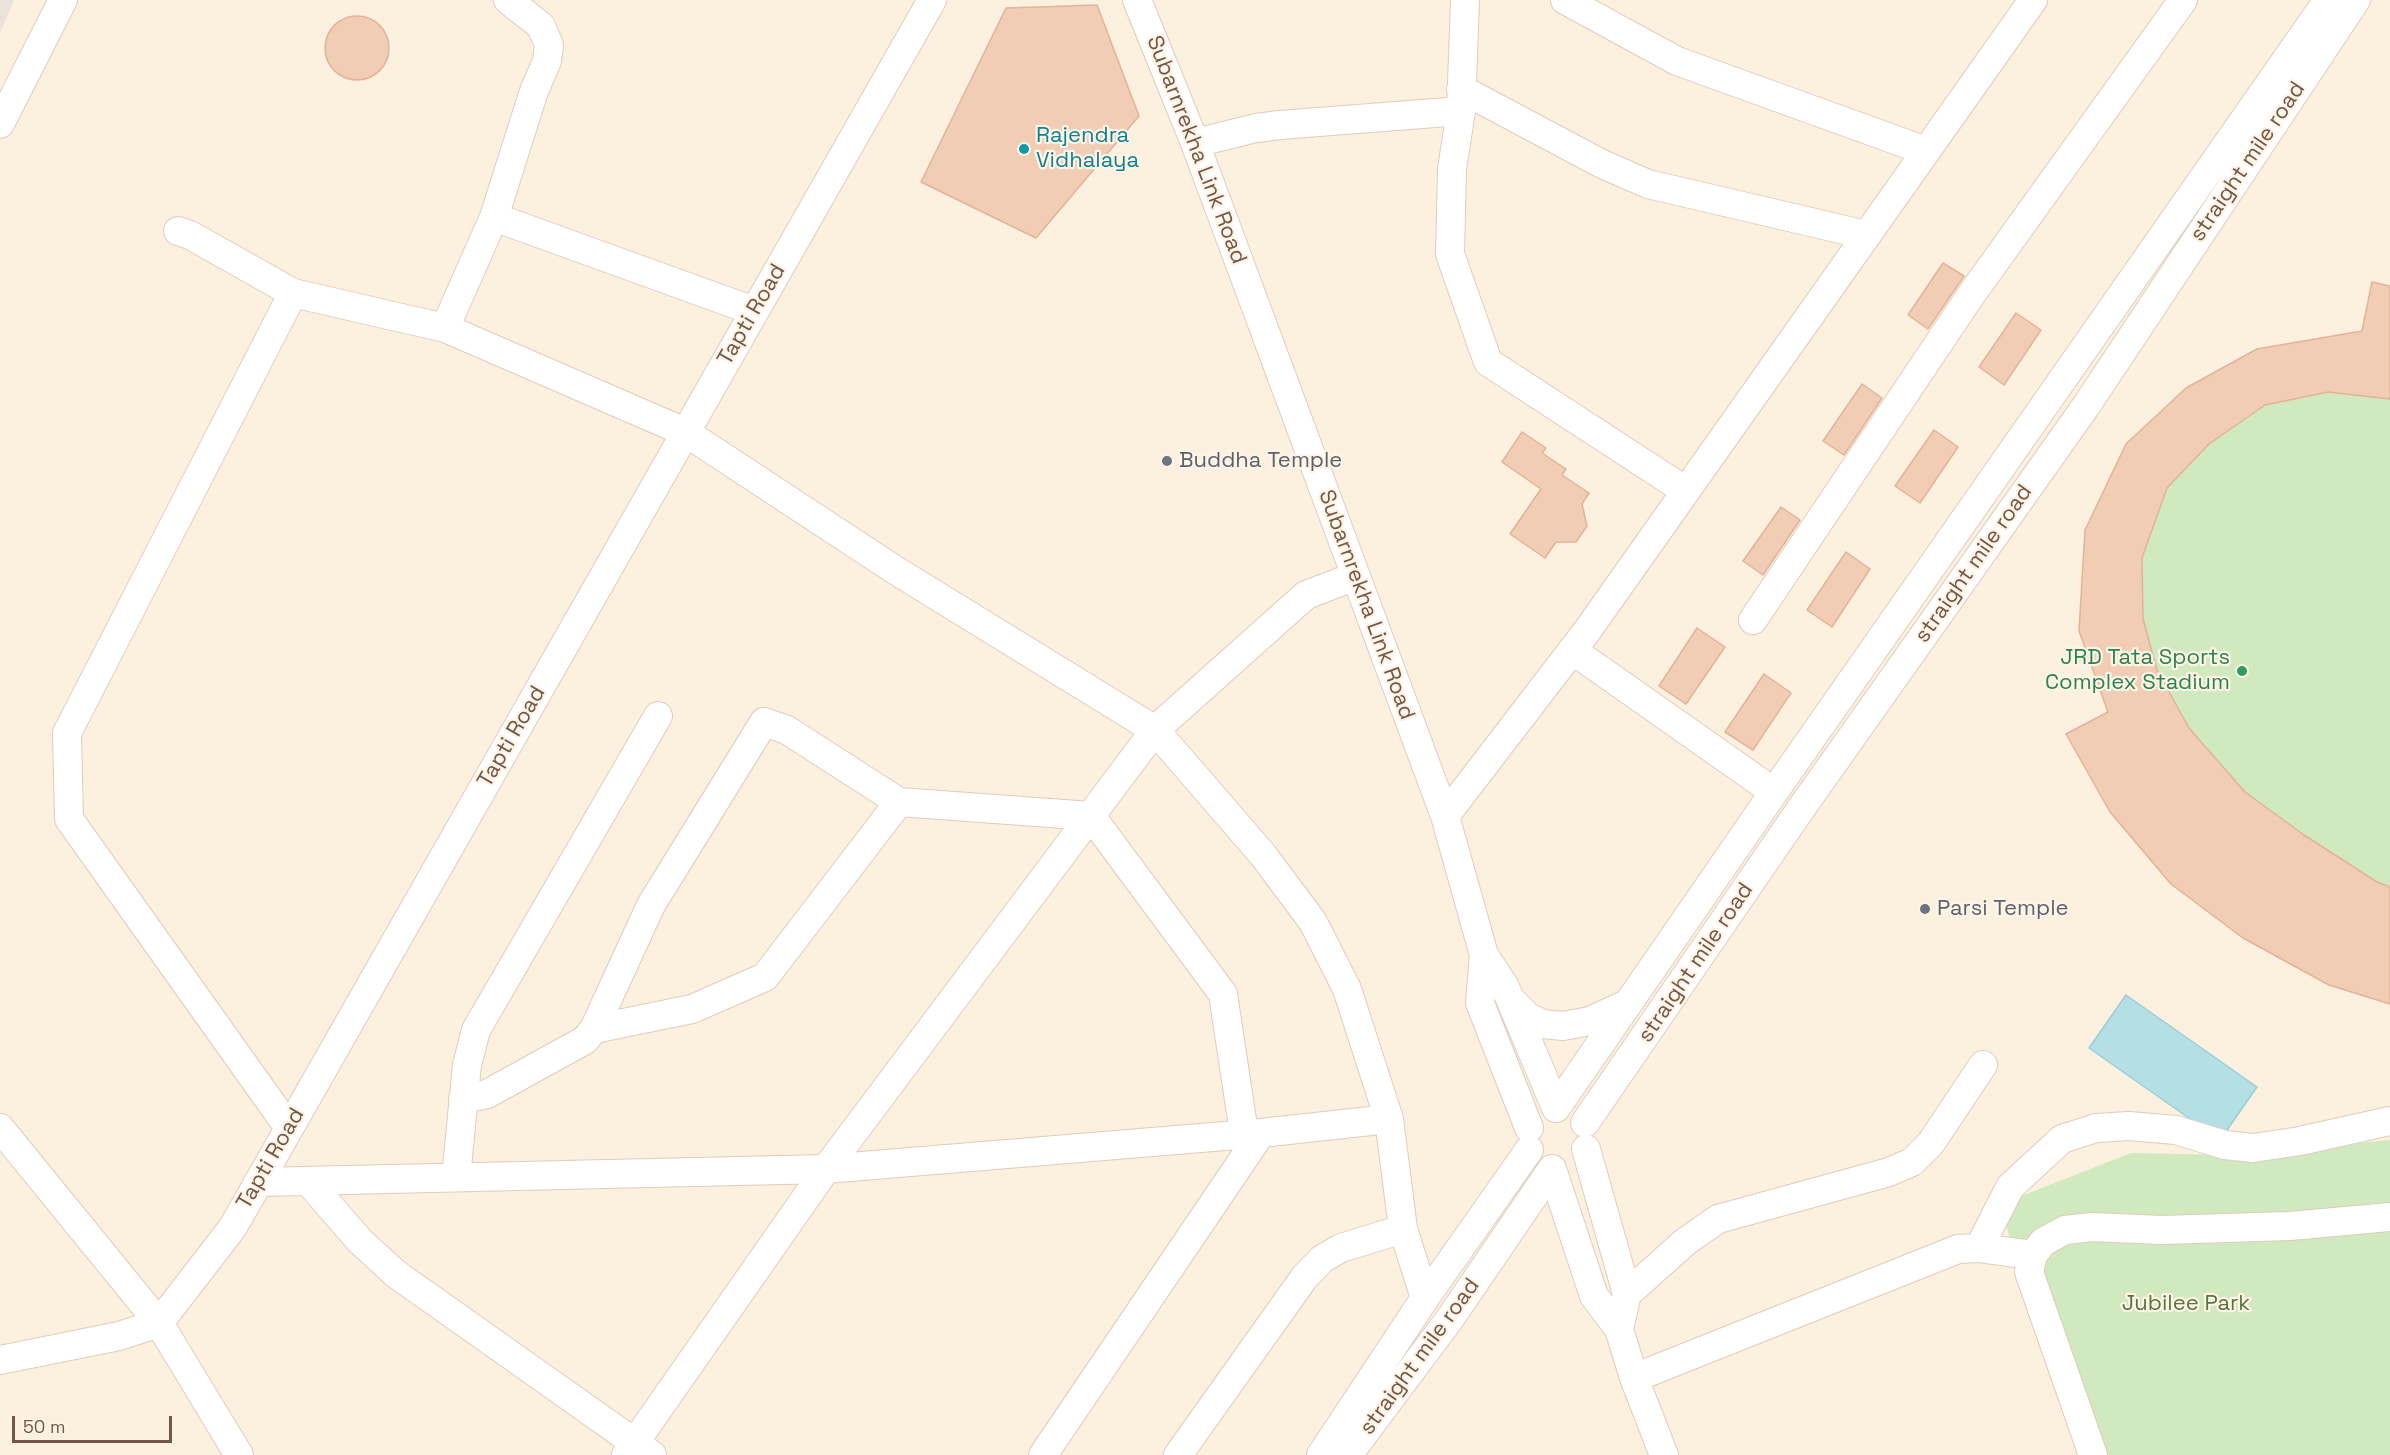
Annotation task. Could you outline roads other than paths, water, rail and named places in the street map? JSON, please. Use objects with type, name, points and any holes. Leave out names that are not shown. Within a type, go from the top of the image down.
[{"type":"street","points":[[0,123],[63,0]]},
{"type":"street","points":[[445,328],[494,217],[534,91],[547,61],[549,45],[541,26],[508,0]]},
{"type":"street","name":"Tapti Road","points":[[159,1323],[232,1227],[932,0]]},
{"type":"street","name":"Subarnrekha Link Road","points":[[1137,0],[1195,143],[1444,816],[1484,955],[1511,999],[1556,1108]]},
{"type":"street","points":[[1465,0],[1461,100],[1452,169],[1450,254],[1488,362],[1686,491]]},
{"type":"street","points":[[1565,0],[1677,61],[1926,151]]},
{"type":"street","points":[[1444,816],[1572,651],[2033,0]]},
{"type":"street","points":[[1753,620],[1971,295],[2183,0]]},
{"type":"street","name":"straight mile road","points":[[1321,1455],[1425,1298],[1508,1179],[1529,1139],[1538,1115],[1544,1110],[1556,1108],[2328,0]]},
{"type":"street","name":"straight mile road","points":[[1348,1455],[1449,1320],[1552,1169],[1572,1166],[1580,1160],[1586,1136],[1798,813],[2086,406],[2356,0]]},
{"type":"street","points":[[1195,143],[1256,128],[1461,100],[1648,184],[1866,235]]},
{"type":"street","points":[[494,217],[754,311]]},
{"type":"street","points":[[178,231],[190,235],[293,293],[445,328],[685,432],[896,570],[1155,730],[1263,855],[1313,922],[1347,989],[1389,1119],[1403,1229],[1425,1298]]},
{"type":"street","points":[[289,1128],[69,819],[67,733],[293,293]]},
{"type":"street","points":[[308,1181],[360,1241],[396,1274],[637,1451],[826,1169],[1155,730],[1306,595],[1356,576]]},
{"type":"street","points":[[1572,651],[1774,792]]},
{"type":"street","points":[[456,1177],[467,1065],[476,1030],[658,716]]},
{"type":"street","points":[[463,1099],[487,1094],[585,1040],[594,1029],[651,905],[764,722],[787,730],[899,802],[1091,816],[1224,994],[1251,1140],[1043,1455]]},
{"type":"street","points":[[594,1029],[692,1009],[765,977],[899,802]]},
{"type":"street","points":[[1484,955],[1480,1003],[1538,1163],[1552,1169],[1594,1296],[1619,1329],[1634,1378],[1664,1455]]},
{"type":"street","points":[[1511,999],[1528,1017],[1543,1024],[1563,1026],[1590,1021],[1627,1004]]},
{"type":"street","points":[[1627,1294],[1685,1242],[1718,1219],[1889,1172],[1912,1162],[1931,1143],[1983,1065]]},
{"type":"street","points":[[1556,1108],[1571,1110],[1586,1136],[1627,1294],[1619,1329]]},
{"type":"street","points":[[258,1182],[826,1169],[1251,1140],[1389,1119]]},
{"type":"street","points":[[1979,1248],[2010,1187],[2062,1139],[2096,1128],[2129,1126],[2176,1130],[2225,1145],[2253,1148],[2300,1142],[2390,1121]]},
{"type":"street","points":[[0,1128],[159,1323],[239,1455]]},
{"type":"street","points":[[2093,1455],[2029,1272],[2033,1256],[2043,1242],[2065,1230],[2092,1227],[2162,1230],[2278,1227],[2390,1217]]},
{"type":"street","points":[[1178,1455],[1304,1278],[1322,1259],[1341,1248],[1403,1229]]},
{"type":"street","points":[[1634,1378],[1958,1249],[1979,1248],[2033,1256]]},
{"type":"street","points":[[0,1360],[119,1336],[159,1323]]},
{"type":"water","points":[[2126,995],[2257,1087],[2220,1140],[2089,1048]]},
{"type":"place","name":"Rajendra Vidhalaya","points":[[1024,149]]},
{"type":"place","name":"Buddha Temple","points":[[1167,461]]},
{"type":"place","name":"JRD Tata Sports Complex Stadium","points":[[2242,671]]},
{"type":"place","name":"Parsi Temple","points":[[1925,909]]},
{"type":"park label","name":"Jubilee Park","points":[[2186,1304]]}]
